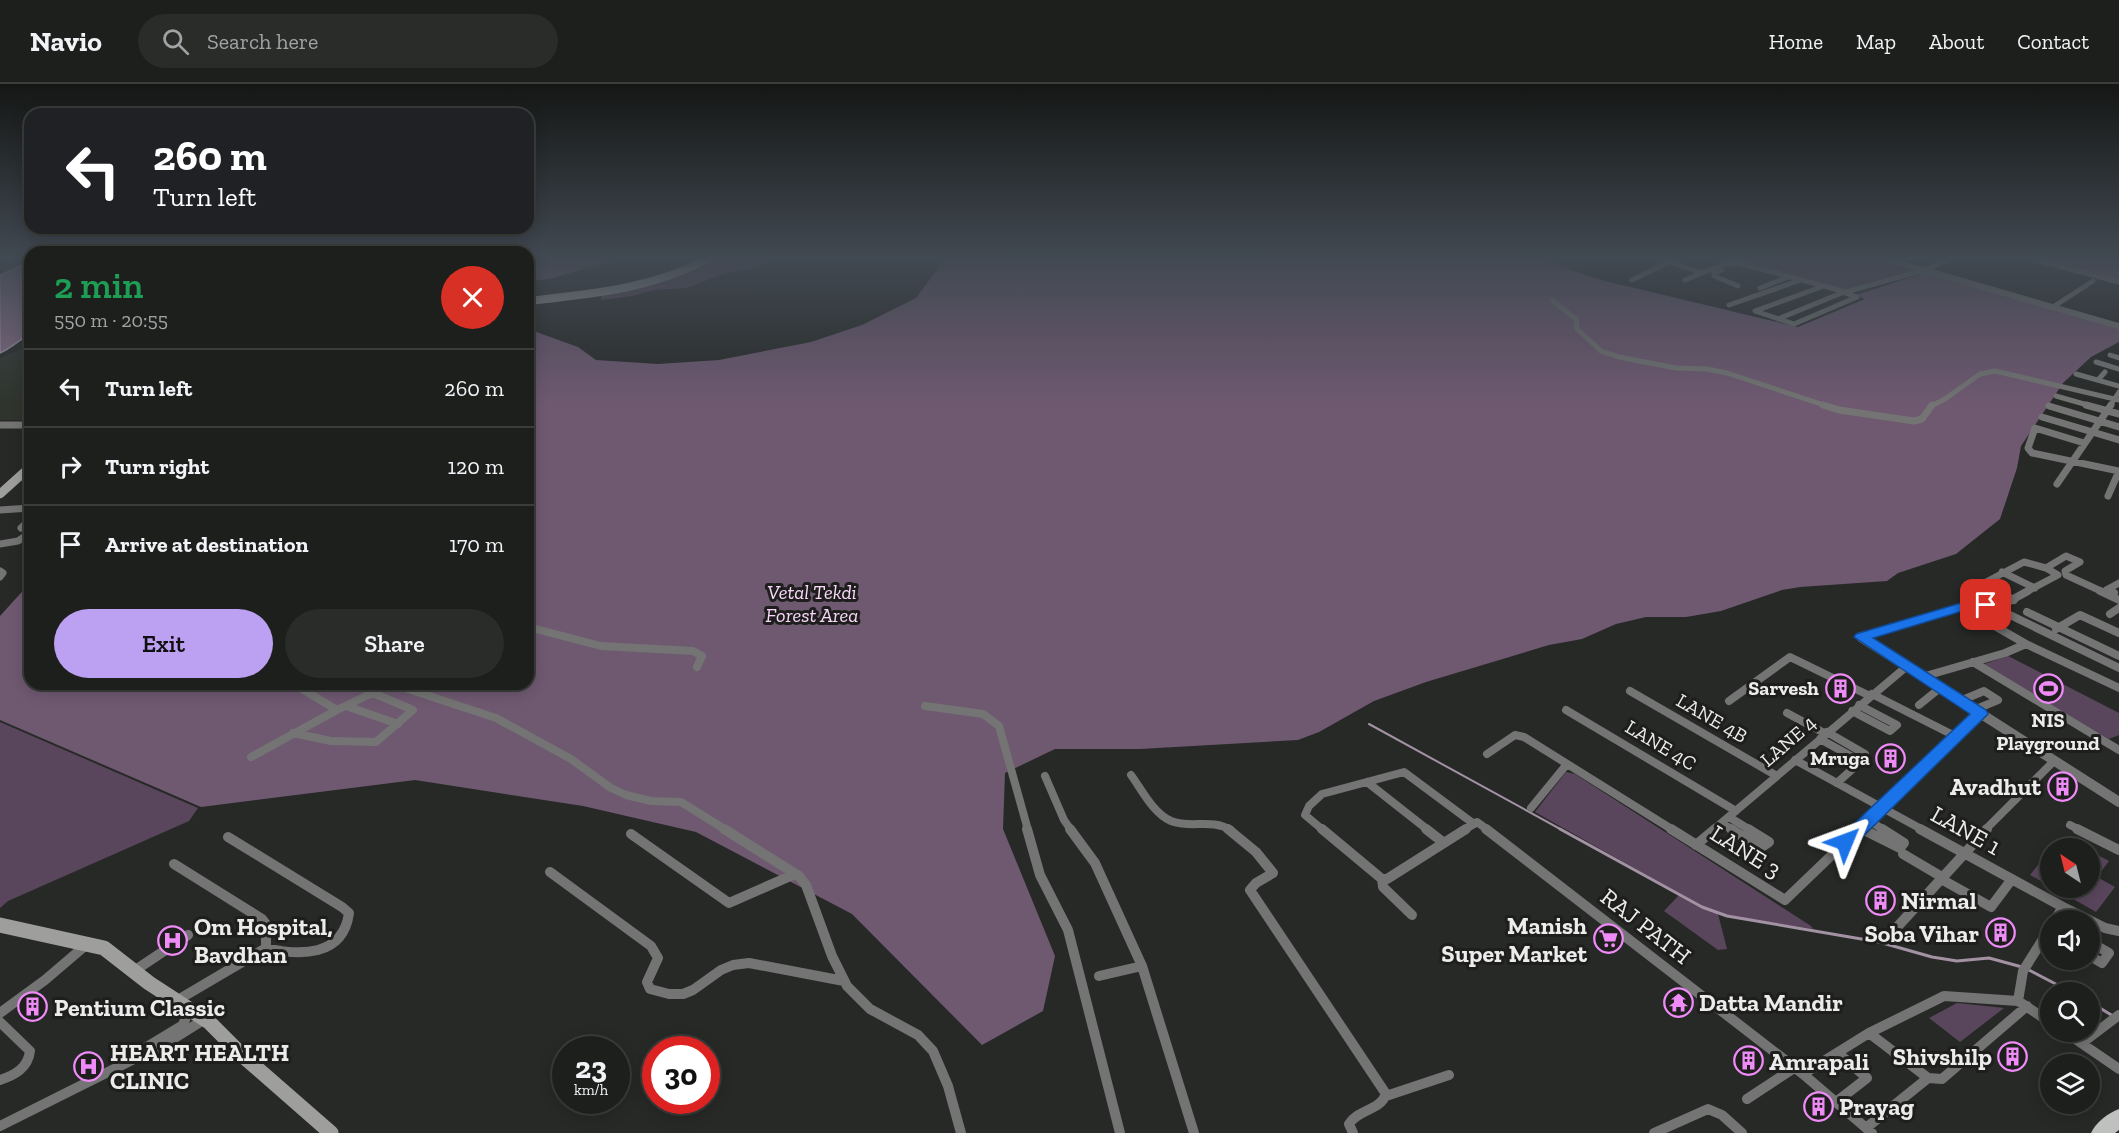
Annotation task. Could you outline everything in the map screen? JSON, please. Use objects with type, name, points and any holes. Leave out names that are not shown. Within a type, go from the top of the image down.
[{"type":"main road","points":[[0,494],[24,472]]},
{"type":"main road","points":[[0,925],[104,948],[206,1019],[243,1056],[331,1133]]},
{"type":"main road","points":[[2101,1133],[2119,1118]]},
{"type":"street","points":[[1562,308],[1576,319],[1577,329],[1584,337],[1609,354],[1655,365],[1727,373],[1849,412],[1914,421],[1923,419],[1932,404],[1945,399],[1980,374],[1995,371],[2116,399]]},
{"type":"street","points":[[1763,308],[1754,311],[1794,324],[1831,308]]},
{"type":"street","points":[[1778,319],[1805,308]]},
{"type":"street","points":[[2057,308],[2119,326]]},
{"type":"street","points":[[2110,355],[2119,358]]},
{"type":"street","points":[[2096,362],[2119,369]]},
{"type":"street","points":[[2098,380],[2105,372]]},
{"type":"street","points":[[2076,374],[2119,386]]},
{"type":"street","points":[[2057,484],[2119,392]]},
{"type":"street","points":[[2056,396],[2119,414]]},
{"type":"street","points":[[2049,406],[2119,427]]},
{"type":"street","points":[[2042,417],[2119,440]]},
{"type":"street","points":[[0,425],[24,425]]},
{"type":"street","points":[[2084,443],[2035,428],[2028,450],[2119,471],[2108,496]]},
{"type":"street","points":[[0,510],[24,508]]},
{"type":"street","points":[[21,528],[24,525]]},
{"type":"street","points":[[0,544],[18,542],[24,538]]},
{"type":"street","points":[[2046,568],[2066,556],[2078,559],[2080,562],[2065,571],[2066,575],[2119,598]]},
{"type":"street","points":[[2024,562],[2046,568],[2058,575],[2000,608],[1992,606],[1969,591],[2002,572],[2024,562]]},
{"type":"street","points":[[0,571],[3,573],[0,577]]},
{"type":"street","points":[[2002,572],[2035,588]]},
{"type":"street","points":[[1981,583],[2014,600]]},
{"type":"street","points":[[2119,583],[2106,590],[2119,598]]},
{"type":"street","points":[[1861,637],[1968,605],[1986,605]]},
{"type":"street","points":[[2097,623],[2119,608]]},
{"type":"street","points":[[2027,612],[2117,653]]},
{"type":"street","points":[[2010,615],[2119,668]]},
{"type":"street","points":[[2048,633],[2080,615],[2119,633]]},
{"type":"street","points":[[1979,617],[2026,644],[2119,688]]},
{"type":"street","points":[[534,629],[601,646],[693,651],[702,656],[697,667]]},
{"type":"street","points":[[1861,637],[2119,802]]},
{"type":"street","points":[[1922,677],[2026,644]]},
{"type":"street","points":[[2103,660],[2117,653]]},
{"type":"street","points":[[1729,701],[1790,657],[1955,736]]},
{"type":"street","points":[[1973,662],[2119,750]]},
{"type":"street","name":"LANE 4","points":[[1696,845],[1731,820],[1795,760],[1906,667]]},
{"type":"street","points":[[1919,705],[1940,688]]},
{"type":"street","points":[[304,690],[337,710]]},
{"type":"street","points":[[250,757],[379,690]]},
{"type":"street","points":[[410,690],[496,718],[571,759],[610,788],[626,795],[651,801],[681,802],[795,874],[807,887],[831,955],[844,981],[878,1015],[927,1041],[941,1069],[962,1133]]},
{"type":"street","name":"LANE 3","points":[[1486,754],[1518,735],[1785,900],[1867,825],[1881,808],[1978,712],[1998,700],[1984,691],[1960,701]]},
{"type":"street","name":"LANE 4B","points":[[1630,692],[1777,776]]},
{"type":"street","points":[[293,733],[331,741],[370,743],[378,740],[412,713],[411,707],[373,693]]},
{"type":"street","points":[[346,706],[398,724]]},
{"type":"street","points":[[925,706],[983,714],[992,718],[999,726],[1040,875],[1068,930],[1120,1133]]},
{"type":"street","name":"LANE 4C","points":[[1566,710],[1731,820]]},
{"type":"street","points":[[1787,713],[1824,735]]},
{"type":"street","name":"LANE 1","points":[[1795,760],[2063,907],[2105,928],[2119,931]]},
{"type":"street","points":[[1888,937],[1963,854],[2054,761]]},
{"type":"street","points":[[1531,808],[1567,764]]},
{"type":"street","points":[[1837,783],[1858,764]]},
{"type":"street","name":"RAJ PATH","points":[[1367,782],[1404,772],[1475,823],[1798,1071],[1869,1131]]},
{"type":"street","points":[[1045,776],[1064,820],[1095,863],[1142,966],[1194,1133]]},
{"type":"street","points":[[1131,776],[1163,817],[1176,823],[1220,824],[1265,862],[1273,873],[1256,883],[1250,890],[1386,1096]]},
{"type":"street","points":[[1412,915],[1383,887],[1382,879],[1305,814],[1308,806],[1320,795],[1367,782],[1444,843]]},
{"type":"street","points":[[1382,879],[1387,879],[1475,823]]},
{"type":"street","points":[[2070,825],[2119,850]]},
{"type":"street","points":[[631,834],[729,903],[795,874]]},
{"type":"street","points":[[138,1057],[145,1048],[183,1025],[183,1005],[266,948],[292,954],[308,953],[337,940],[346,929],[349,913],[228,837]]},
{"type":"street","points":[[1903,854],[1991,907],[2012,879]]},
{"type":"street","points":[[174,864],[262,919],[266,924],[266,948]]},
{"type":"street","points":[[550,872],[651,946],[658,958],[647,982],[650,989],[680,996],[696,989],[723,968],[738,963],[749,963],[844,981]]},
{"type":"street","points":[[134,971],[188,935]]},
{"type":"street","points":[[0,1013],[45,980],[88,943]]},
{"type":"street","points":[[1869,1033],[1928,1078],[1942,1079],[2022,1004],[2021,978],[2026,964],[2040,945]]},
{"type":"street","points":[[2100,948],[2109,953],[2102,963],[2100,962]]},
{"type":"street","points":[[1100,976],[1142,966]]},
{"type":"street","points":[[1747,1099],[1798,1071],[1838,1053],[1869,1033],[1944,996],[2022,1004],[2040,1016]]},
{"type":"street","points":[[2116,1017],[2082,1043],[2119,1069]]},
{"type":"street","points":[[0,1126],[138,1057],[149,1054],[206,1019]]},
{"type":"street","points":[[0,1022],[30,1051],[30,1058],[24,1068],[15,1075],[0,1080]]},
{"type":"street","points":[[1836,1102],[1867,1078],[1838,1053]]},
{"type":"street","points":[[1353,1133],[1349,1124],[1353,1117],[1382,1103],[1386,1096],[1449,1075]]},
{"type":"street","points":[[1869,1131],[1928,1078]]},
{"type":"street","points":[[1654,1133],[1708,1109],[1722,1115],[1742,1133]]},
{"type":"shaded area","points":[[0,308],[24,308],[24,338],[0,353]]},
{"type":"shaded area","points":[[24,348],[24,420],[0,420],[0,358]]},
{"type":"shaded area","name":"NIS Playground","points":[[2008,656],[2119,713],[2119,735],[2109,739],[1981,665]]},
{"type":"shaded area","points":[[0,722],[198,808],[189,821],[8,901],[0,908]]},
{"type":"shaded area","points":[[1566,772],[1575,774],[1813,929],[1718,914],[1727,949],[1718,950],[1664,911],[1680,894],[1535,812]]},
{"type":"shaded area","points":[[2100,856],[2109,861],[2100,873]]},
{"type":"shaded area","points":[[2040,862],[2040,880],[2030,875]]},
{"type":"shaded area","points":[[2100,879],[2115,887],[2098,910],[2092,910],[2072,898],[2100,898]]},
{"type":"shaded area","points":[[1957,1003],[2004,1008],[1960,1042],[1929,1018]]},
{"type":"green space","name":"Vetal Tekdi Forest Area","points":[[896,308],[1718,308],[1798,327],[1844,308],[2050,308],[2119,328],[2119,342],[2091,357],[2063,383],[2021,446],[2017,468],[2000,519],[1956,554],[1898,573],[1887,581],[1800,587],[1782,590],[1721,611],[1686,617],[1646,617],[1616,624],[1582,639],[1549,645],[1426,682],[1374,701],[1319,732],[1298,740],[1140,749],[1055,749],[1005,773],[1003,829],[1055,956],[1043,1011],[982,1045],[852,914],[696,832],[583,806],[415,780],[201,807],[0,720],[0,616],[24,590],[24,690],[534,690],[534,331],[578,347],[596,360],[658,364],[719,360],[811,342],[862,325]]},
{"type":"waterway","points":[[1369,724],[1562,830]]},
{"type":"waterway","points":[[1560,829],[1702,907],[1727,916],[1879,942],[1932,957],[1957,961],[1989,958],[2022,967]]},
{"type":"waterway","points":[[2027,969],[2052,982]]},
{"type":"waterway","points":[[2100,1008],[2113,1016]]},
{"type":"place","name":"Sarvesh","points":[[1840,688]]},
{"type":"place","name":"NIS Playground","points":[[2048,689]]},
{"type":"place","name":"Mruga","points":[[1891,758]]},
{"type":"place","name":"Avadhut","points":[[2062,786]]},
{"type":"place","name":"Nirmal","points":[[1880,900]]},
{"type":"place","name":"Soba Vihar","points":[[2000,933]]},
{"type":"place","name":"Manish Super Market","points":[[1608,939]]},
{"type":"place","name":"Om Hospital, Bavdhan","points":[[173,940]]},
{"type":"place","name":"Datta Mandir","points":[[1678,1002]]},
{"type":"place","name":"Pentium Classic","points":[[33,1007]]},
{"type":"place","name":"Shivshilp","points":[[2013,1056]]},
{"type":"place","name":"Amrapali","points":[[1748,1061]]},
{"type":"place","name":"HEART HEALTH CLINIC","points":[[89,1066]]},
{"type":"place","name":"Prayag","points":[[1818,1106]]},
{"type":"route","points":[[1845,842],[1981,714],[1861,637],[1968,605],[1986,605]]}]
